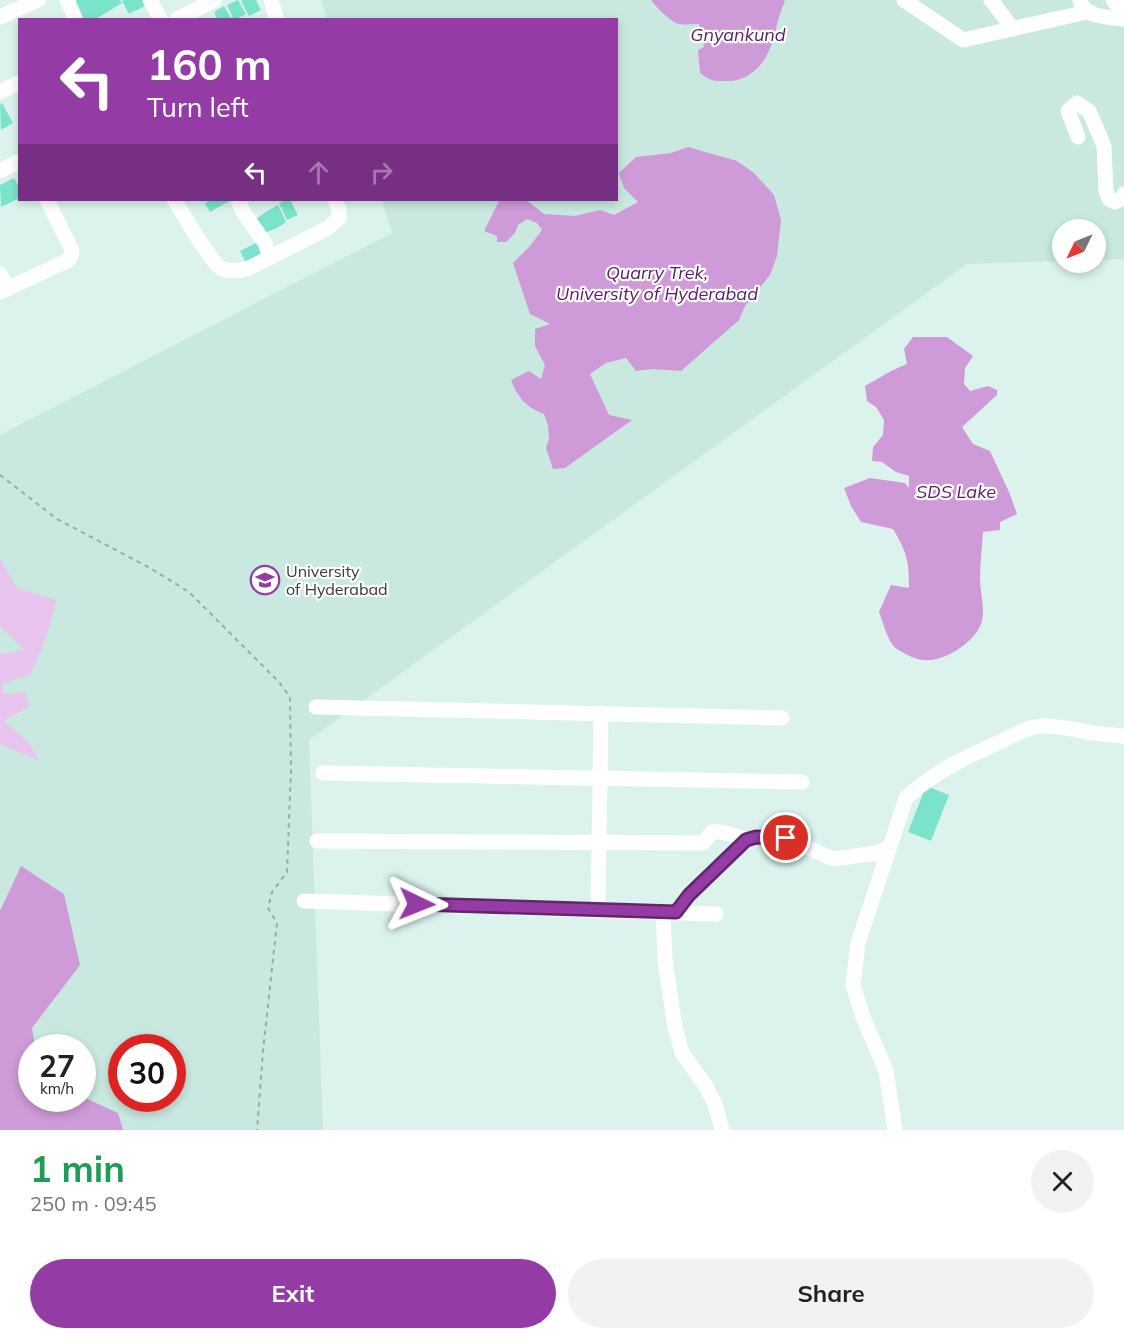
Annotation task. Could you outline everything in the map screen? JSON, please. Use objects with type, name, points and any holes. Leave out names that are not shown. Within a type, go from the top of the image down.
[{"type":"street","points":[[0,17],[38,0]]},
{"type":"street","points":[[67,0],[75,18]]},
{"type":"street","points":[[72,0],[76,18]]},
{"type":"street","points":[[150,0],[160,18]]},
{"type":"street","points":[[180,18],[214,0]]},
{"type":"street","points":[[271,0],[276,18]]},
{"type":"street","points":[[904,0],[963,40],[1013,29],[1084,6],[1096,15],[1124,19]]},
{"type":"street","points":[[991,0],[1013,29]]},
{"type":"street","points":[[1113,0],[1116,4],[1124,5]]},
{"type":"street","points":[[0,92],[18,83]]},
{"type":"street","points":[[1078,137],[1068,111],[1077,103],[1089,111],[1104,146],[1106,191],[1109,199],[1115,202],[1124,194]]},
{"type":"street","points":[[0,171],[18,162]]},
{"type":"street","points":[[0,274],[4,290],[67,261],[71,256],[72,250],[47,201]]},
{"type":"street","points":[[175,201],[211,257],[224,270],[236,272],[270,258],[328,228],[339,218],[339,209],[335,201]]},
{"type":"street","points":[[238,201],[243,212],[264,243],[270,258]]},
{"type":"street","points":[[316,707],[782,718]]},
{"type":"street","points":[[598,910],[601,713]]},
{"type":"street","points":[[895,1130],[885,1071],[853,985],[858,943],[906,798],[953,763],[1038,726],[1124,736]]},
{"type":"street","points":[[323,773],[802,782]]},
{"type":"street","points":[[317,841],[703,843],[712,832],[716,831],[746,840]]},
{"type":"street","points":[[722,1130],[715,1104],[705,1085],[682,1053],[675,1026],[665,961],[670,912],[746,840],[756,837],[786,838],[833,859],[876,853],[889,848]]},
{"type":"street","points":[[304,901],[716,914]]},
{"type":"path","points":[[0,475],[57,519],[150,568],[189,592],[279,682],[290,697],[291,769],[287,872],[272,892],[268,908],[277,922],[262,1051],[257,1130]]},
{"type":"shaded area","name":"University of Hyderabad","points":[[321,0],[1124,0],[1124,259],[1106,260],[1106,219],[1052,219],[1052,261],[967,264],[309,740],[323,1130],[0,1130],[0,435],[392,233],[382,201],[618,201],[618,18],[327,18]]},
{"type":"shaded area","points":[[0,559],[17,588],[56,600],[46,638],[30,675],[3,683],[3,694],[25,692],[30,706],[3,721],[28,741],[39,761],[0,744],[0,654],[25,650],[0,626]]},
{"type":"water","name":"Gnyankund","points":[[651,0],[785,1],[771,46],[759,66],[741,79],[715,81],[700,73],[698,50],[704,47],[699,24],[676,23]]},
{"type":"water","name":"Quarry Trek, University of Hyderabad","points":[[688,147],[737,161],[754,173],[774,195],[781,220],[777,256],[770,275],[745,306],[739,320],[681,371],[652,369],[636,371],[626,358],[606,363],[590,374],[609,415],[632,420],[565,468],[553,469],[546,448],[549,439],[544,414],[523,401],[511,380],[529,371],[541,379],[545,365],[535,346],[535,329],[550,324],[530,314],[513,263],[542,230],[537,223],[527,219],[518,225],[515,233],[506,242],[497,242],[497,236],[484,231],[499,201],[527,201],[544,214],[575,216],[600,210],[614,215],[638,202],[624,188],[619,173],[636,157],[671,153]]},
{"type":"water","name":"SDS Lake","points":[[913,337],[947,337],[973,356],[965,368],[964,384],[970,391],[988,386],[997,390],[997,395],[962,427],[973,444],[990,451],[1017,514],[1000,522],[1000,530],[983,532],[980,578],[983,613],[977,631],[965,645],[957,650],[930,660],[919,659],[902,652],[888,637],[879,612],[891,585],[909,588],[906,557],[893,529],[861,522],[844,488],[870,478],[905,483],[909,488],[909,476],[896,472],[882,462],[872,461],[873,447],[883,435],[884,420],[876,407],[867,401],[865,386],[907,364],[904,349]]},
{"type":"water","points":[[21,866],[64,894],[80,965],[32,1028],[33,1034],[18,1034],[18,1112],[96,1112],[96,1103],[108,1108],[108,1112],[118,1113],[123,1130],[0,1130],[0,911]]},
{"type":"building","points":[[77,0],[120,0],[122,3],[97,18],[83,18],[74,2]]},
{"type":"building","points":[[147,0],[149,4],[129,14],[122,1]]},
{"type":"building","points":[[238,0],[246,14],[233,18],[227,5]]},
{"type":"building","points":[[256,0],[261,10],[249,16],[241,1]]},
{"type":"building","points":[[224,6],[231,18],[217,18],[214,12]]},
{"type":"building","points":[[2,103],[13,123],[1,130],[0,105]]},
{"type":"building","points":[[14,178],[18,185],[18,199],[1,207],[0,185]]},
{"type":"building","points":[[208,201],[229,201],[210,212],[205,204]]},
{"type":"building","points":[[291,201],[298,215],[287,220],[279,203]]},
{"type":"building","points":[[278,205],[286,222],[262,234],[255,220]]},
{"type":"building","points":[[258,242],[264,255],[246,263],[240,251]]},
{"type":"building","points":[[926,786],[949,795],[931,841],[908,832]]},
{"type":"place","name":"University of Hyderabad","points":[[265,580]]},
{"type":"route","points":[[417,904],[676,912],[689,895],[746,840],[756,837],[786,838]]}]
